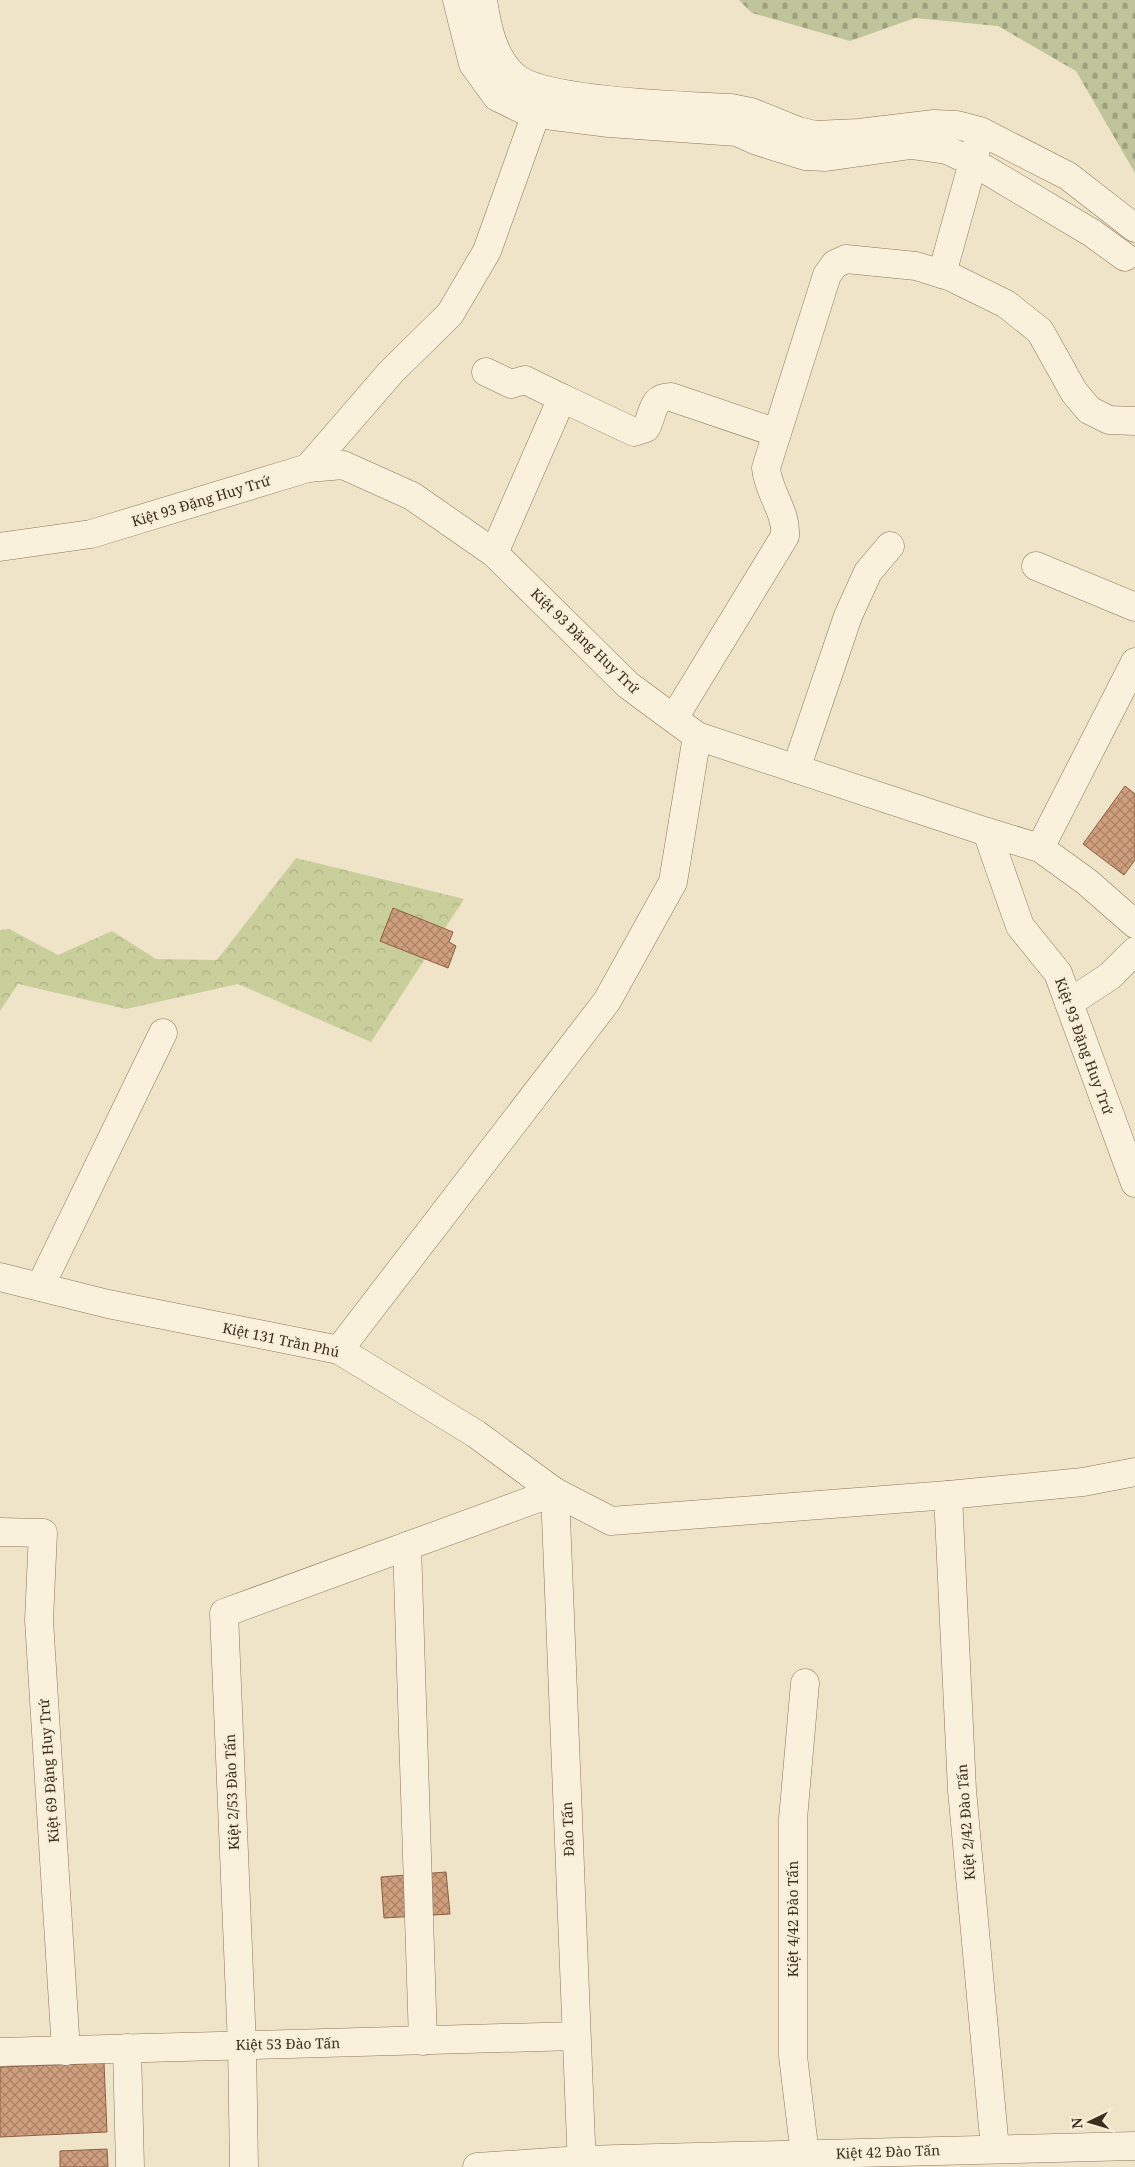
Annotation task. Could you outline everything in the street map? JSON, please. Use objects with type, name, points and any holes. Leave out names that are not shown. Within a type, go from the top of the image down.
[{"type":"street","points":[[457,0],[473,64],[497,97],[540,102],[609,123],[737,132],[757,141],[805,156],[826,157],[911,145],[947,150],[976,147],[1068,176],[1135,228]]},
{"type":"street","points":[[483,0],[493,46],[501,62],[515,77],[530,86],[540,102]]},
{"type":"street","points":[[308,468],[392,372],[450,314],[487,251],[540,102]]},
{"type":"street","points":[[976,147],[1125,257]]},
{"type":"street","points":[[942,274],[976,147]]},
{"type":"street","points":[[674,718],[785,536],[784,522],[768,483],[766,468],[827,275],[835,264],[846,259],[916,266],[942,274],[1006,304],[1040,332],[1074,392],[1088,410],[1109,420],[1135,421]]},
{"type":"street","points":[[486,372],[511,384],[525,380],[634,432],[646,428],[654,404],[658,399],[672,397],[777,433]]},
{"type":"street","points":[[494,553],[562,398]]},
{"type":"street","name":"Kiệt 93 Đặng Huy Trứ","points":[[0,547],[91,534],[308,468],[343,465],[412,496],[494,553],[628,685],[697,736],[987,832],[1020,926],[1058,973],[1135,1183]]},
{"type":"street","points":[[796,769],[848,616],[868,572],[890,546]]},
{"type":"street","points":[[1036,566],[1135,608]]},
{"type":"street","points":[[1040,848],[1135,662]]},
{"type":"street","points":[[339,1350],[607,1001],[674,882],[697,736]]},
{"type":"street","points":[[987,832],[1040,848],[1087,882],[1135,924]]},
{"type":"street","points":[[1070,1003],[1110,976],[1135,951]]},
{"type":"street","points":[[40,1287],[163,1033]]},
{"type":"street","name":"Kiệt 131 Trần Phú","points":[[0,1277],[108,1304],[339,1350],[476,1434],[556,1492],[611,1521],[948,1495],[1083,1482],[1135,1472]]},
{"type":"street","name":"Kiệt 2/53 Đào Tấn","points":[[244,2167],[242,2045],[224,1613],[556,1492]]},
{"type":"street","name":"Đào Tấn","points":[[556,1492],[581,2163]]},
{"type":"street","name":"Kiệt 2/42 Đào Tấn","points":[[948,1495],[962,1790],[994,2149]]},
{"type":"street","name":"Kiệt 69 Đặng Huy Trứ","points":[[0,1532],[43,1534],[39,1620],[66,2051]]},
{"type":"street","points":[[407,1546],[423,2041]]},
{"type":"street","name":"Kiệt 4/42 Đào Tấn","points":[[804,1683],[793,1819],[793,2056],[805,2155]]},
{"type":"street","name":"Kiệt 53 Đào Tấn","points":[[0,2052],[576,2036]]},
{"type":"street","points":[[127,2048],[130,2167]]},
{"type":"street","name":"Kiệt 42 Đào Tấn","points":[[477,2167],[805,2155],[1135,2146]]},
{"type":"green space","points":[[739,0],[1135,0],[1135,173],[1076,71],[998,26],[915,18],[850,41],[752,13]]},
{"type":"green space","points":[[296,858],[464,899],[371,1042],[238,984],[126,1009],[18,984],[0,1011],[0,930],[9,929],[58,955],[112,931],[156,959],[217,960]]},
{"type":"building","points":[[1125,786],[1135,794],[1135,860],[1124,875],[1083,844]]},
{"type":"building","points":[[393,908],[453,932],[449,942],[456,946],[448,968],[380,941]]},
{"type":"building","points":[[446,1872],[450,1914],[384,1918],[381,1877]]},
{"type":"building","points":[[104,2063],[107,2132],[0,2137],[0,2067]]},
{"type":"building","points":[[107,2149],[108,2167],[60,2167],[60,2151]]}]
